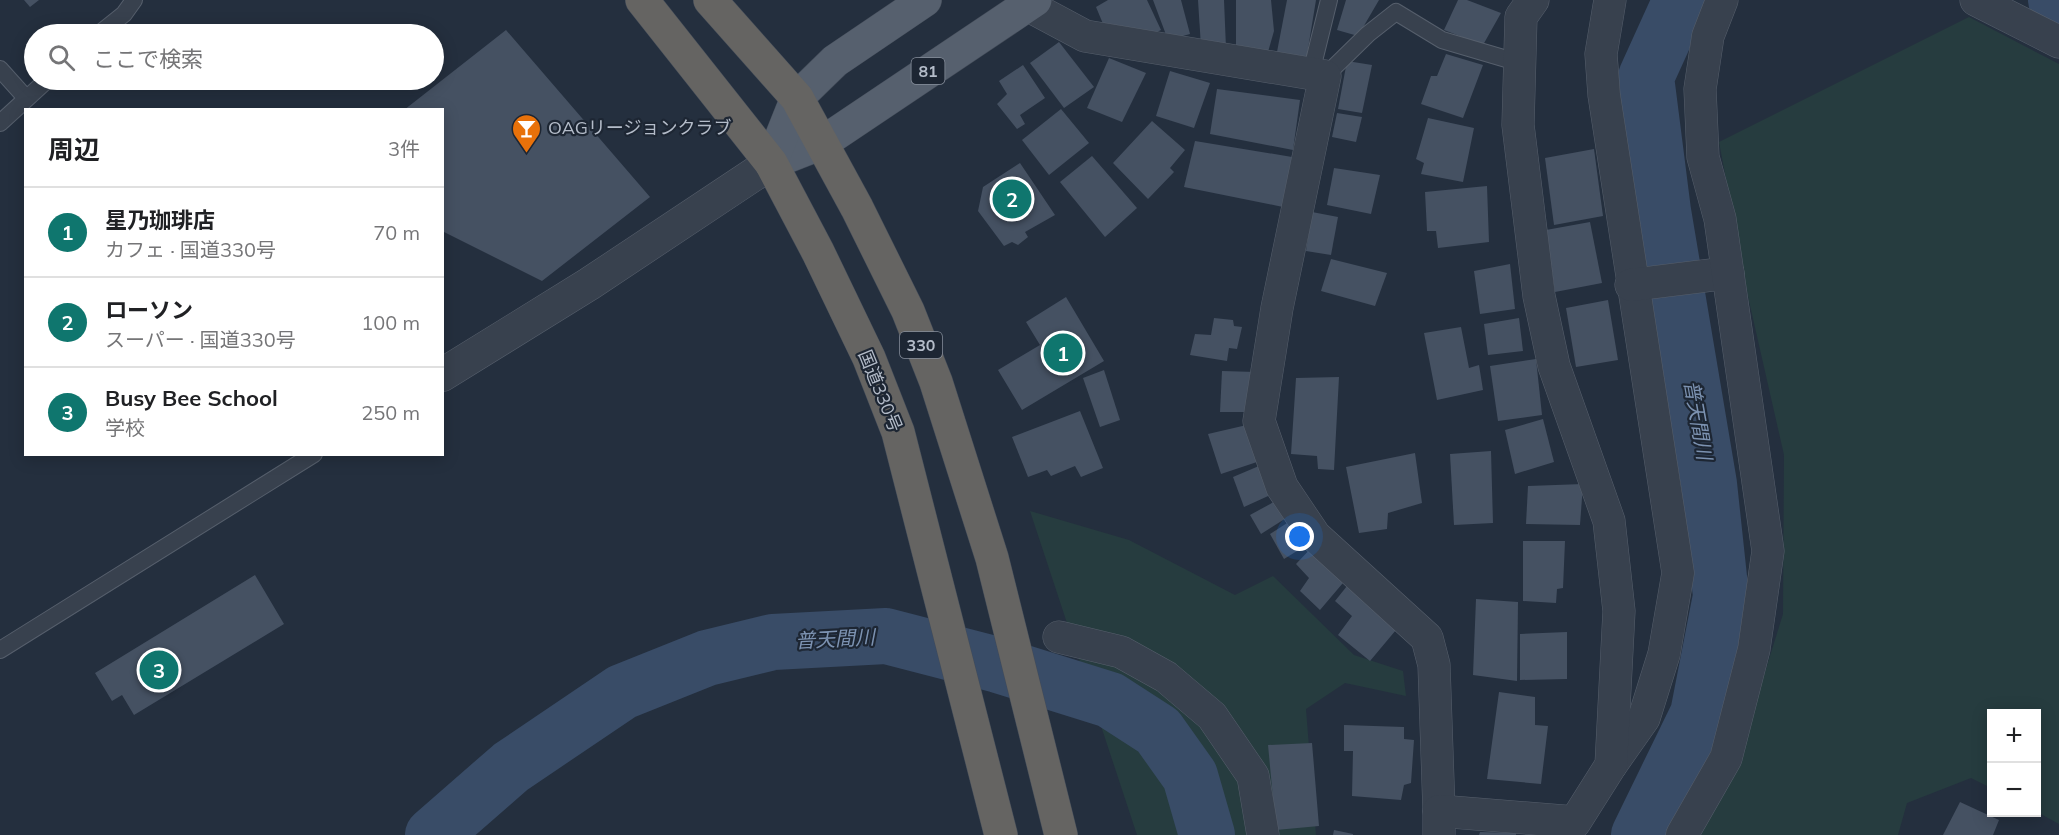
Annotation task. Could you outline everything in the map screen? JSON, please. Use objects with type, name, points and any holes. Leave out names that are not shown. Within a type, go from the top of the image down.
[{"type":"highway","name":"国道330号","points":[[642,0],[771,163],[814,244],[869,358],[898,432],[1001,835]]},
{"type":"highway","name":"330","points":[[710,0],[797,98],[908,311],[936,382],[992,558],[1061,835]]},
{"type":"main road","points":[[771,163],[797,98],[835,61],[925,0]]},
{"type":"main road","name":"81","points":[[771,163],[822,143],[1031,3]]},
{"type":"street","points":[[1533,0],[1521,17],[1518,125],[1539,296],[1554,366],[1609,521],[1619,611],[1611,765]]},
{"type":"street","points":[[1031,3],[1085,36],[1318,74],[1258,421],[1282,487],[1315,536],[1427,638],[1434,665],[1439,823],[1575,822],[1644,718],[1664,654],[1678,573],[1672,520],[1633,285],[1601,54],[1610,0]]},
{"type":"street","points":[[1682,835],[1726,758],[1754,649],[1768,552],[1726,274],[1720,219],[1703,157],[1700,89],[1708,36],[1722,0]]},
{"type":"street","points":[[1976,0],[2059,42]]},
{"type":"street","points":[[444,374],[599,278],[771,163]]},
{"type":"street","points":[[1633,285],[1726,274]]},
{"type":"street","points":[[1059,637],[1121,652],[1166,677],[1212,716],[1253,776],[1263,835]]},
{"type":"lane","points":[[112,24],[124,14],[134,0]]},
{"type":"lane","points":[[1318,74],[1329,0]]},
{"type":"lane","points":[[1318,74],[1396,12],[1442,40],[1520,63]]},
{"type":"lane","points":[[0,69],[26,98]]},
{"type":"lane","points":[[0,123],[35,90]]},
{"type":"lane","points":[[0,650],[311,456]]},
{"type":"green space","points":[[1969,17],[2059,64],[2059,824],[2041,814],[2041,709],[1987,709],[1987,786],[1971,778],[1907,803],[1898,835],[1701,835],[1734,772],[1783,614],[1784,455],[1749,301],[1719,142]]},
{"type":"green space","points":[[1030,511],[1129,540],[1235,595],[1273,576],[1354,655],[1403,671],[1406,696],[1345,683],[1306,709],[1316,835],[1137,835]]},
{"type":"building","points":[[24,0],[39,0],[30,7]]},
{"type":"building","points":[[1108,0],[1147,0],[1161,30],[1143,39],[1106,31],[1096,7]]},
{"type":"building","points":[[1153,0],[1181,0],[1190,34],[1168,40]]},
{"type":"building","points":[[1198,0],[1224,0],[1226,48],[1201,47]]},
{"type":"building","points":[[1236,0],[1271,0],[1274,31],[1266,59],[1236,54]]},
{"type":"building","points":[[1287,0],[1316,0],[1306,61],[1276,57]]},
{"type":"building","points":[[1346,0],[1379,0],[1358,36],[1337,30]]},
{"type":"building","points":[[1458,0],[1467,0],[1501,13],[1483,45],[1444,30]]},
{"type":"building","name":"OAGリージョンクラブ","points":[[506,30],[650,197],[542,281],[444,232],[444,108],[407,108],[430,90],[444,90],[444,79]]},
{"type":"building","points":[[1059,42],[1094,87],[1064,108],[1030,63]]},
{"type":"building","points":[[1446,54],[1483,65],[1463,118],[1421,104],[1431,76],[1437,76]]},
{"type":"building","points":[[1109,58],[1146,73],[1122,122],[1087,108]]},
{"type":"building","points":[[1347,61],[1372,65],[1362,113],[1338,109]]},
{"type":"building","points":[[1023,65],[1045,98],[1020,115],[1025,124],[1017,129],[997,104],[1007,94],[999,81]]},
{"type":"building","points":[[1170,71],[1210,83],[1194,128],[1156,116]]},
{"type":"building","points":[[1217,89],[1300,100],[1293,150],[1210,134]]},
{"type":"building","points":[[1061,109],[1089,143],[1049,175],[1022,140]]},
{"type":"building","points":[[1337,113],[1362,117],[1356,142],[1332,137]]},
{"type":"building","points":[[1428,118],[1474,128],[1463,182],[1421,174],[1424,163],[1416,159]]},
{"type":"building","points":[[1152,121],[1185,150],[1170,168],[1174,172],[1148,199],[1113,163]]},
{"type":"building","points":[[1195,141],[1292,157],[1283,207],[1184,187]]},
{"type":"building","points":[[1594,149],[1603,216],[1554,225],[1545,158]]},
{"type":"building","points":[[1092,156],[1137,208],[1105,237],[1060,182]]},
{"type":"building","points":[[1020,163],[1055,215],[1025,232],[1028,237],[1018,245],[1012,242],[1004,246],[978,211],[983,187]]},
{"type":"building","points":[[1334,168],[1380,175],[1371,214],[1327,205]]},
{"type":"building","points":[[1487,186],[1489,242],[1438,248],[1436,231],[1427,231],[1425,192]]},
{"type":"building","points":[[1312,212],[1338,217],[1331,255],[1306,251]]},
{"type":"building","points":[[1590,222],[1602,283],[1555,292],[1546,230]]},
{"type":"building","points":[[1331,259],[1387,273],[1375,306],[1321,291]]},
{"type":"building","points":[[1510,264],[1515,309],[1480,314],[1474,271]]},
{"type":"building","points":[[1066,297],[1104,361],[1022,410],[998,370],[1040,345],[1026,322]]},
{"type":"building","points":[[1608,300],[1618,360],[1576,367],[1566,308]]},
{"type":"building","points":[[1214,318],[1233,320],[1234,326],[1242,327],[1237,349],[1229,348],[1227,361],[1190,355],[1195,334],[1211,335]]},
{"type":"building","points":[[1519,318],[1523,351],[1488,355],[1484,324]]},
{"type":"building","points":[[1461,327],[1469,368],[1479,365],[1483,390],[1437,400],[1424,333]]},
{"type":"building","points":[[1536,359],[1542,415],[1498,421],[1490,366]]},
{"type":"building","points":[[1104,370],[1120,420],[1100,427],[1083,378]]},
{"type":"building","points":[[1222,371],[1256,372],[1255,412],[1220,412]]},
{"type":"building","points":[[1339,377],[1334,470],[1318,469],[1317,456],[1291,454],[1296,378]]},
{"type":"building","points":[[1080,411],[1103,468],[1081,477],[1075,466],[1051,476],[1047,470],[1028,477],[1012,437]]},
{"type":"building","points":[[1543,419],[1554,462],[1515,474],[1505,430]]},
{"type":"building","points":[[1251,424],[1263,460],[1221,474],[1208,434]]},
{"type":"building","points":[[1491,451],[1493,523],[1454,525],[1450,454]]},
{"type":"building","points":[[1415,453],[1422,503],[1388,513],[1387,529],[1359,533],[1346,467]]},
{"type":"building","points":[[1266,463],[1277,492],[1244,507],[1233,477]]},
{"type":"building","points":[[1583,484],[1580,525],[1526,524],[1528,486]]},
{"type":"building","points":[[1281,498],[1291,515],[1261,534],[1250,515]]},
{"type":"building","points":[[1295,518],[1310,543],[1284,559],[1270,534]]},
{"type":"building","points":[[1523,541],[1565,541],[1563,588],[1557,589],[1556,603],[1523,601]]},
{"type":"building","points":[[1314,545],[1348,577],[1320,610],[1300,591],[1309,578],[1296,564]]},
{"type":"building","points":[[255,575],[284,624],[134,715],[122,695],[112,701],[95,673]]},
{"type":"building","points":[[1351,581],[1401,624],[1370,661],[1338,635],[1352,616],[1335,601]]},
{"type":"building","points":[[1476,599],[1518,602],[1517,681],[1473,675]]},
{"type":"building","points":[[1567,632],[1567,679],[1520,680],[1520,634]]},
{"type":"building","points":[[1499,692],[1535,697],[1535,725],[1548,726],[1541,784],[1487,779]]},
{"type":"building","points":[[1344,725],[1404,727],[1404,739],[1414,740],[1411,783],[1404,785],[1401,800],[1352,796],[1353,751],[1344,751]]},
{"type":"building","points":[[1312,743],[1319,826],[1276,830],[1268,745]]},
{"type":"building","points":[[1960,802],[1987,814],[1987,817],[1999,820],[1993,835],[1943,835]]},
{"type":"building","points":[[1334,830],[1353,834],[1353,835],[1333,835]]},
{"type":"building","points":[[1480,832],[1516,833],[1516,835],[1479,835]]},
{"type":"waterway","name":"普天間川","points":[[1639,835],[1698,714],[1721,596],[1709,484],[1663,211],[1646,77],[1681,0]]},
{"type":"waterway","name":"普天間川","points":[[433,835],[511,767],[622,692],[707,658],[773,642],[886,636],[998,665],[1110,700],[1158,731],[1190,776],[1207,835]]},
{"type":"place","name":"OAGリージョンクラブ","points":[[527,154]]},
{"type":"place","name":"ローソン","points":[[1012,199]]},
{"type":"place","name":"星乃珈琲店","points":[[1063,353]]},
{"type":"place","name":"Busy Bee School","points":[[159,670]]}]
